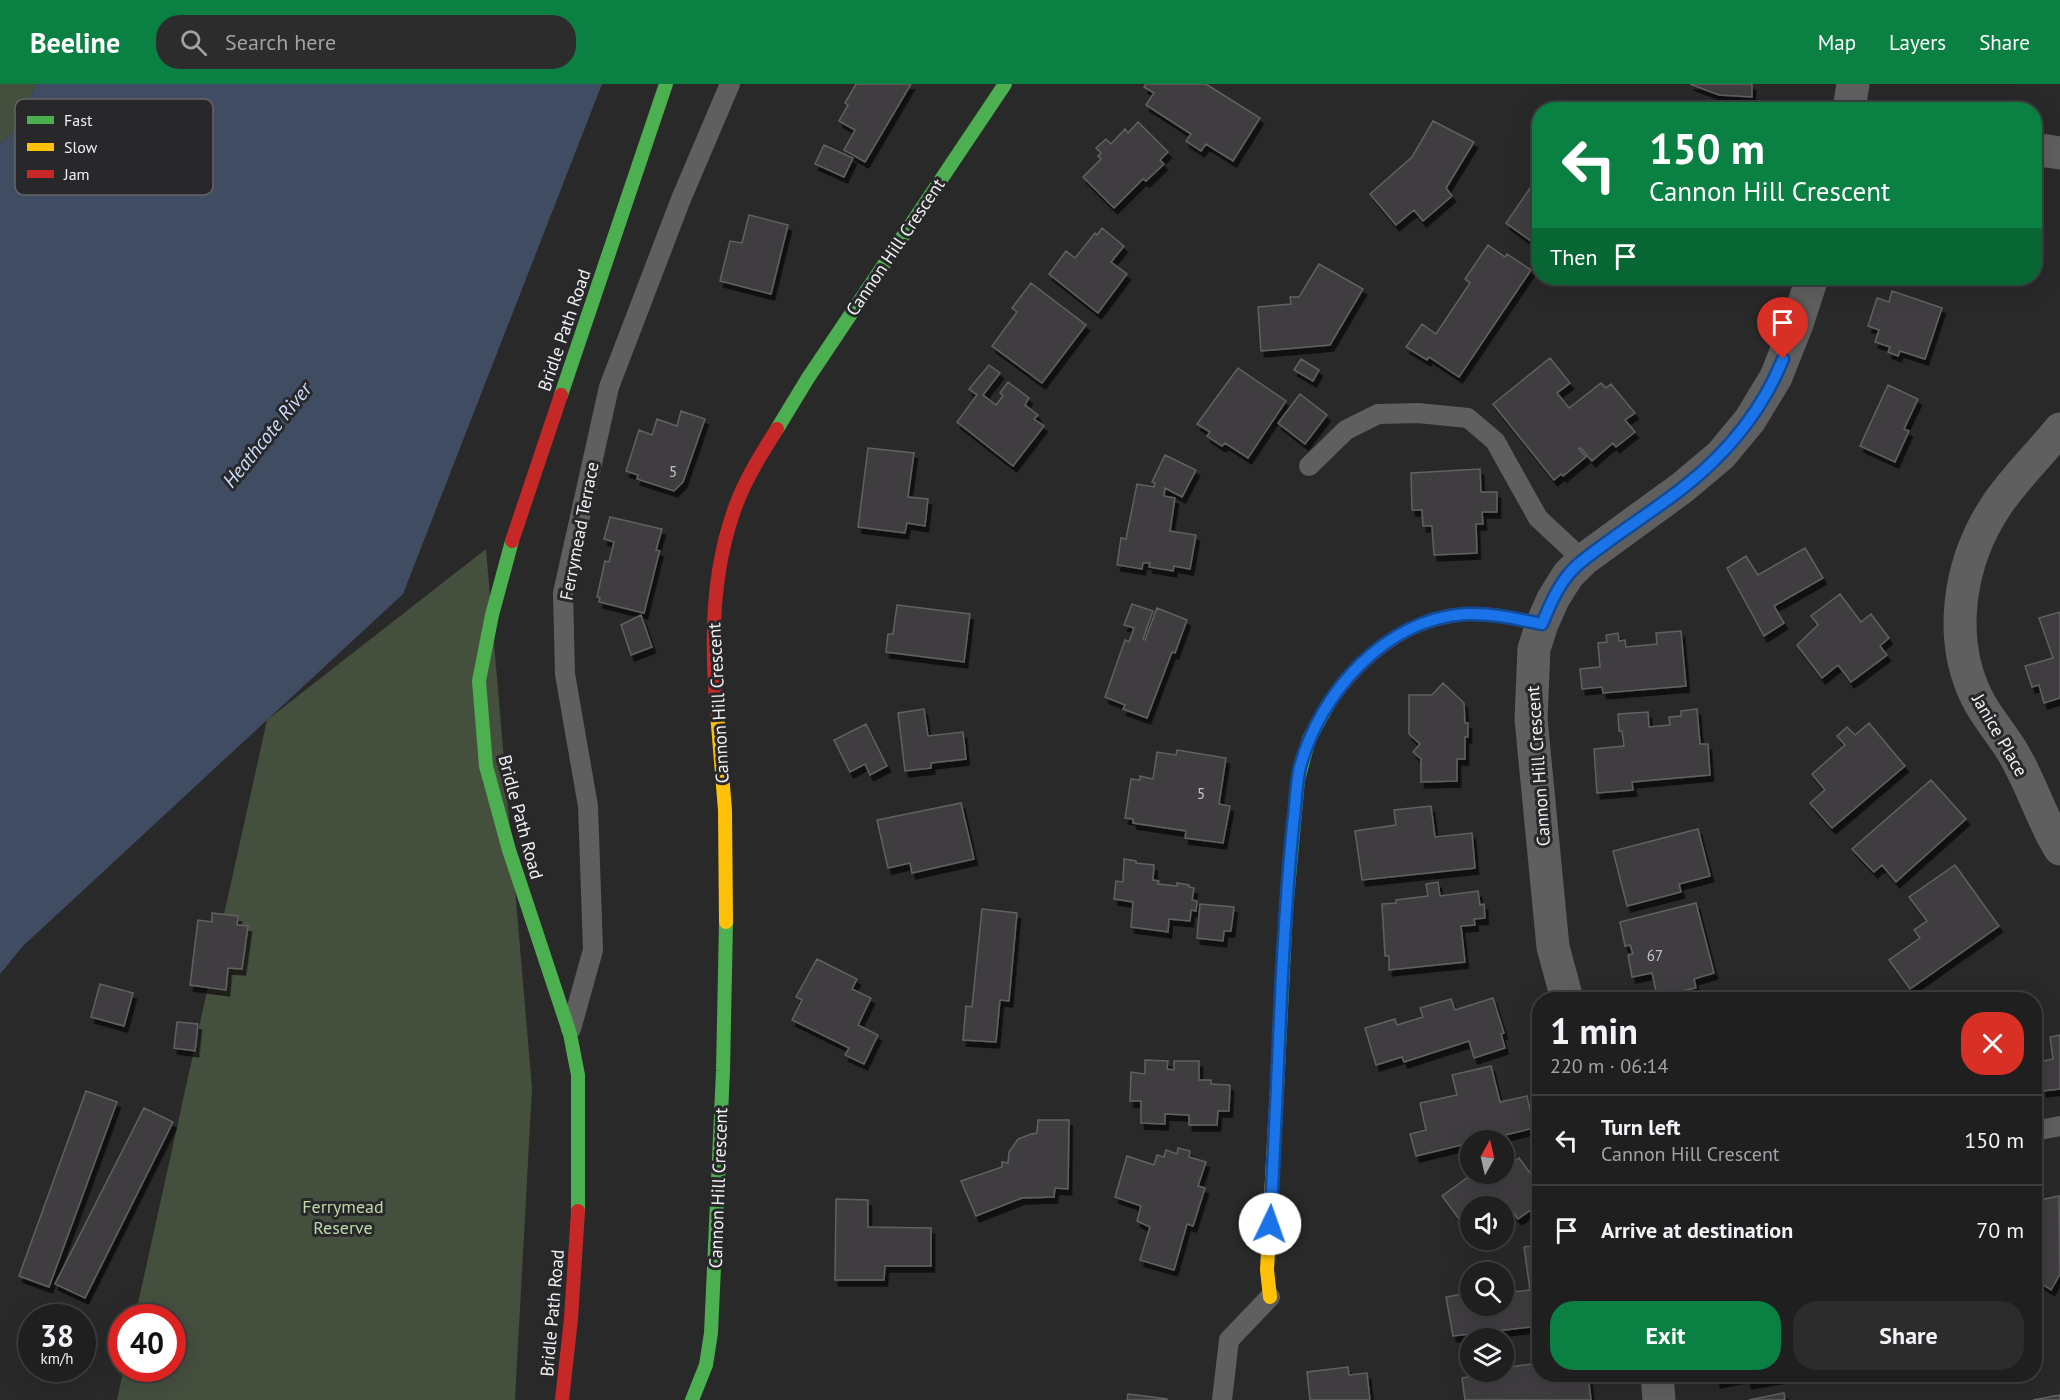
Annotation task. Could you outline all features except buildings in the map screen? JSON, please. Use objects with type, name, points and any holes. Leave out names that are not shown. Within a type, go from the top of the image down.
[{"type":"street","name":"Bridle Path Road","points":[[562,1400],[571,1319],[578,1203],[578,1075],[570,1034],[509,850],[486,766],[479,681],[504,566],[666,84]]},
{"type":"street","name":"Cannon Hill Crescent","points":[[692,1400],[706,1365],[711,1333],[723,1071],[727,891],[725,810],[714,677],[713,636],[715,591],[721,558],[736,505],[758,460],[815,368],[1005,84]]},
{"type":"street","points":[[1850,102],[1853,84]]},
{"type":"street","points":[[2042,150],[2060,153]]},
{"type":"street","name":"Cannon Hill Crescent","points":[[1565,992],[1553,946],[1531,719],[1534,649],[1542,624],[1563,583],[1583,560],[1683,487],[1721,455],[1750,420],[1776,376],[1810,285]]},
{"type":"street","name":"Janice Place","points":[[2060,429],[1996,506],[1976,542],[1964,581],[1959,623],[1965,667],[1977,699],[2013,752],[2060,849]]},
{"type":"street","points":[[1270,1297],[1267,1270],[1288,867],[1300,768],[1315,727],[1334,693],[1375,651],[1408,629],[1431,620],[1466,614],[1499,616],[1542,624]]},
{"type":"street","points":[[1658,1382],[1659,1400]]},
{"type":"lane","name":"Ferrymead Terrace","points":[[570,1034],[594,950],[588,806],[565,674],[563,593],[609,387],[681,199],[730,84]]},
{"type":"lane","points":[[1309,466],[1346,430],[1378,414],[1418,413],[1468,418],[1495,441],[1538,518],[1583,560]]},
{"type":"lane","points":[[2042,1129],[2060,1126]]},
{"type":"lane","points":[[1222,1400],[1228,1340],[1270,1297]]},
{"type":"green space","points":[[0,84],[36,84],[30,99],[15,99],[15,131],[0,143]]},
{"type":"green space","name":"Ferrymead Reserve","points":[[486,549],[532,1088],[515,1400],[117,1400],[121,1382],[186,1382],[186,1304],[138,1304],[267,720]]},
{"type":"water","name":"Heathcote River","points":[[36,84],[602,84],[403,594],[23,946],[0,974],[0,143],[15,131],[15,195],[213,195],[213,99],[30,99]]},
{"type":"traffic: fast","points":[[561,395],[666,84]]},
{"type":"traffic: fast","points":[[777,429],[808,378],[1005,84]]},
{"type":"traffic: fast","points":[[512,541],[492,615],[479,681],[486,766],[509,850],[570,1034],[578,1075],[578,1211]]},
{"type":"traffic: fast","points":[[1278,1070],[1286,910],[1298,780],[1309,739],[1329,703]]},
{"type":"traffic: fast","points":[[692,1400],[706,1365],[711,1333],[723,1071],[726,922]]},
{"type":"traffic: slow","points":[[717,713],[725,810],[726,922]]},
{"type":"traffic: slow","points":[[1270,1297],[1267,1270],[1278,1070]]},
{"type":"traffic: jam","points":[[512,541],[561,395]]},
{"type":"traffic: jam","points":[[717,713],[714,634],[717,582],[722,556],[740,495],[777,429]]},
{"type":"traffic: jam","points":[[1329,703],[1356,670],[1372,655],[1407,631],[1427,622],[1447,616],[1478,614],[1542,624]]},
{"type":"traffic: jam","points":[[562,1400],[571,1319],[578,1211]]},
{"type":"route","points":[[1270,1224],[1288,867],[1300,768],[1315,727],[1334,693],[1375,651],[1408,629],[1431,620],[1466,614],[1499,616],[1542,624],[1553,599],[1568,575],[1583,560],[1683,487],[1721,455],[1750,420],[1776,376],[1783,359]]}]
